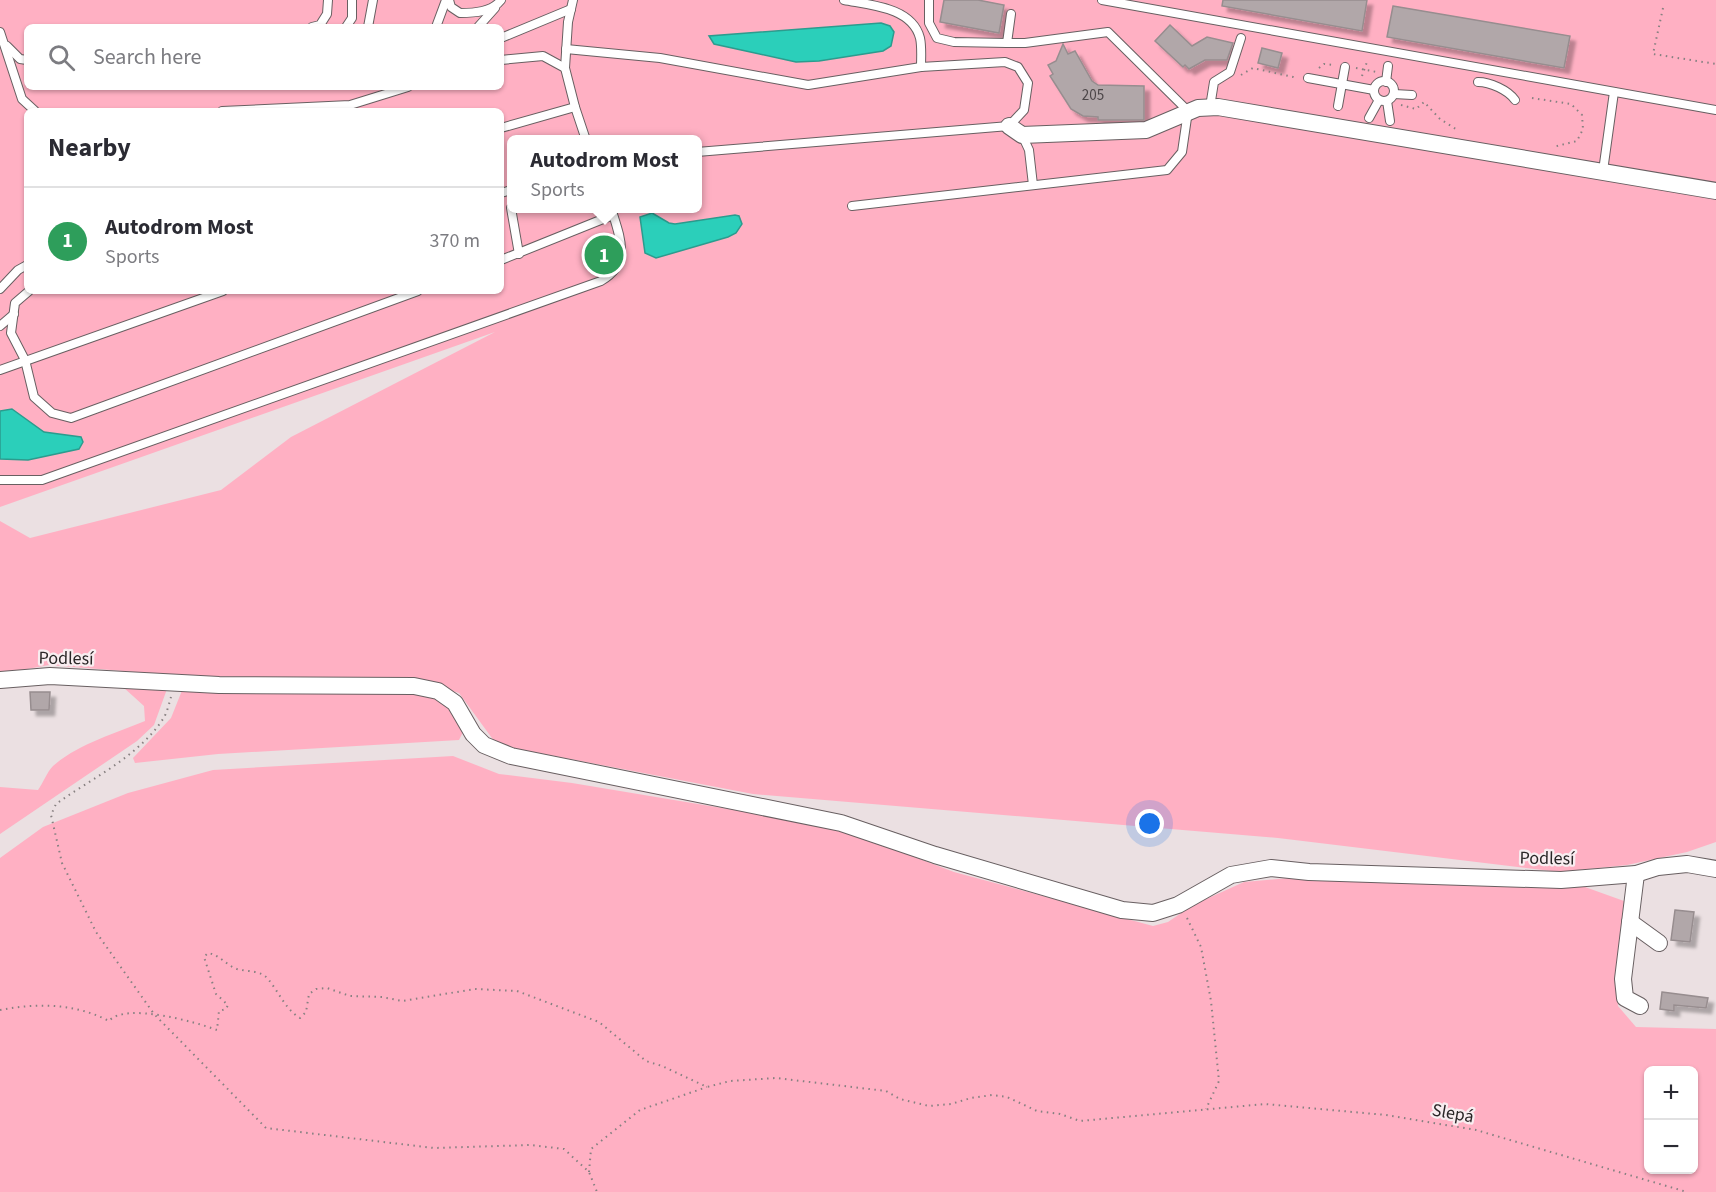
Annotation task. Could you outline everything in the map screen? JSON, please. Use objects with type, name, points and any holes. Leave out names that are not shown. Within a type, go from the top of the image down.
[{"type":"street","points":[[1016,130],[1146,130],[1188,111],[1210,107],[1716,191]]},
{"type":"street","name":"Podlesí","points":[[0,680],[50,676],[219,685],[393,686],[438,691],[455,703],[473,734],[484,745],[511,756],[841,823],[935,855],[1122,910],[1153,913],[1178,905],[1231,875],[1271,868],[1309,872],[1456,874],[1561,880],[1636,874],[1658,867],[1687,864],[1716,869]]},
{"type":"street","points":[[1636,874],[1623,980],[1625,998],[1640,1006]]},
{"type":"street","points":[[1630,922],[1659,944]]},
{"type":"lane","points":[[321,24],[327,14],[328,0]]},
{"type":"lane","points":[[348,24],[351,18],[352,0]]},
{"type":"lane","points":[[368,24],[372,0]]},
{"type":"lane","points":[[447,0],[460,13],[484,11],[499,3]]},
{"type":"lane","points":[[437,24],[447,0]]},
{"type":"lane","points":[[573,0],[566,49],[566,68],[574,107],[584,135]]},
{"type":"lane","points":[[844,0],[898,12],[913,23],[920,38],[921,67]]},
{"type":"lane","points":[[852,206],[1167,170],[1182,152],[1188,111],[1108,32],[1025,43],[954,42],[938,38],[929,23],[929,0]]},
{"type":"lane","points":[[1102,0],[1716,110]]},
{"type":"lane","points":[[481,24],[499,3]]},
{"type":"lane","points":[[504,37],[571,9]]},
{"type":"lane","points":[[1006,43],[1011,14]]},
{"type":"lane","points":[[913,23],[929,23]]},
{"type":"lane","points":[[24,60],[8,50],[0,32],[22,99],[32,108]]},
{"type":"lane","points":[[1210,107],[1214,82],[1230,72],[1241,38]]},
{"type":"lane","points":[[566,49],[660,58],[808,85],[921,67],[991,61],[1012,63],[1024,74],[1029,92],[1016,130]]},
{"type":"lane","points":[[504,60],[543,56],[566,68]]},
{"type":"lane","points":[[1386,82],[1388,66]]},
{"type":"lane","points":[[1338,106],[1345,67]]},
{"type":"lane","points":[[1308,78],[1374,90],[1383,101],[1390,121]]},
{"type":"lane","points":[[1374,90],[1378,83],[1386,82],[1393,86],[1394,94]]},
{"type":"lane","points":[[1478,82],[1510,94],[1515,100]]},
{"type":"lane","points":[[347,108],[399,90]]},
{"type":"lane","points":[[1603,171],[1614,92]]},
{"type":"lane","points":[[1369,118],[1383,101],[1394,94],[1412,95]]},
{"type":"lane","points":[[504,127],[574,107]]},
{"type":"lane","points":[[702,152],[1016,130]]},
{"type":"lane","points":[[1016,130],[1029,150],[1034,185]]},
{"type":"lane","points":[[512,213],[519,254]]},
{"type":"lane","points":[[504,259],[610,213]]},
{"type":"lane","points":[[0,480],[42,480],[602,281],[615,273],[620,264],[621,249],[612,213]]},
{"type":"lane","points":[[0,289],[24,267]]},
{"type":"lane","points":[[25,294],[15,303],[11,333],[25,360],[34,397],[52,413],[71,418],[410,294]]},
{"type":"lane","points":[[0,370],[214,294]]},
{"type":"lane","points":[[0,326],[14,314]]},
{"type":"path","points":[[1663,8],[1653,54],[1716,64]]},
{"type":"path","points":[[1355,78],[1366,70],[1370,48]]},
{"type":"path","points":[[1532,98],[1571,104],[1582,115],[1583,129],[1577,141],[1552,147]]},
{"type":"path","points":[[1398,103],[1403,107],[1416,109],[1424,102],[1451,128],[1467,133]]},
{"type":"path","points":[[176,682],[164,718],[157,726],[123,760],[56,804],[51,815],[62,863],[96,932],[154,1014],[266,1128],[434,1148],[531,1145],[564,1149],[589,1172],[597,1192]]},
{"type":"path","points":[[1178,905],[1201,947],[1211,1001],[1219,1082],[1206,1109]]},
{"type":"path","points":[[0,1010],[47,1005],[91,1012],[108,1021],[112,1017],[126,1014],[154,1014],[217,1030],[219,1011],[226,1009],[228,1005],[224,998],[216,994],[204,957],[208,953],[214,954],[236,969],[261,973],[280,993],[289,1011],[300,1018],[306,1012],[309,994],[316,989],[327,988],[350,996],[382,997],[402,1001],[475,989],[517,991],[599,1022],[646,1061],[707,1087]]},
{"type":"path","name":"Slepá","points":[[589,1172],[591,1149],[640,1110],[707,1087],[730,1082],[776,1078],[886,1091],[900,1099],[928,1106],[951,1104],[992,1095],[1007,1097],[1037,1111],[1060,1114],[1080,1121],[1265,1104],[1386,1115],[1476,1130],[1687,1192]]},
{"type":"shaded area","points":[[0,0],[1716,0],[1716,842],[1687,852],[1627,865],[1560,872],[1278,838],[753,794],[497,745],[459,693],[413,679],[185,676],[49,665],[0,674],[0,521],[30,538],[221,490],[291,437],[495,332],[0,507]]},
{"type":"shaded area","points":[[881,23],[890,26],[894,32],[891,46],[883,51],[819,61],[796,62],[714,44],[709,36]]},
{"type":"shaded area","points":[[652,213],[675,224],[735,215],[739,216],[742,224],[736,233],[728,237],[656,258],[645,253],[640,217]]},
{"type":"shaded area","points":[[12,409],[44,432],[81,437],[83,442],[79,449],[28,460],[0,459],[0,411]]},
{"type":"shaded area","points":[[123,687],[167,689],[154,725],[137,741],[0,834],[0,787],[38,790],[51,768],[63,758],[98,740],[145,721],[144,706]]},
{"type":"shaded area","points":[[183,688],[418,691],[451,705],[464,730],[459,740],[218,754],[135,763],[133,758],[171,718]]},
{"type":"shaded area","points":[[453,756],[499,774],[572,783],[836,827],[954,872],[1153,926],[1168,922],[1193,905],[1244,882],[1300,877],[1442,880],[1585,887],[1624,901],[1616,971],[1618,1006],[1636,1027],[1716,1029],[1716,1192],[0,1192],[0,858],[43,827],[128,793],[213,770]]},
{"type":"building","points":[[944,0],[978,0],[1004,5],[999,33],[940,22]]},
{"type":"building","points":[[1223,0],[1367,0],[1362,31],[1222,6]]},
{"type":"building","points":[[1393,6],[1570,36],[1564,68],[1387,37]]},
{"type":"building","points":[[1170,25],[1192,46],[1207,37],[1233,43],[1227,60],[1205,60],[1189,69],[1185,65],[1183,67],[1155,41]]},
{"type":"building","points":[[1063,44],[1068,54],[1075,51],[1092,81],[1098,85],[1144,86],[1144,120],[1098,120],[1098,117],[1083,116],[1071,109],[1050,76],[1053,74],[1048,65],[1056,61]]},
{"type":"building","points":[[1262,48],[1282,53],[1278,68],[1258,63]]},
{"type":"building","points":[[30,692],[50,692],[49,710],[31,710]]},
{"type":"building","points":[[1675,910],[1694,912],[1690,942],[1671,940]]},
{"type":"building","points":[[1662,992],[1708,998],[1706,1008],[1674,1005],[1674,1011],[1660,1009]]},
{"type":"place","name":"Autodrom Most","points":[[604,255]]}]
